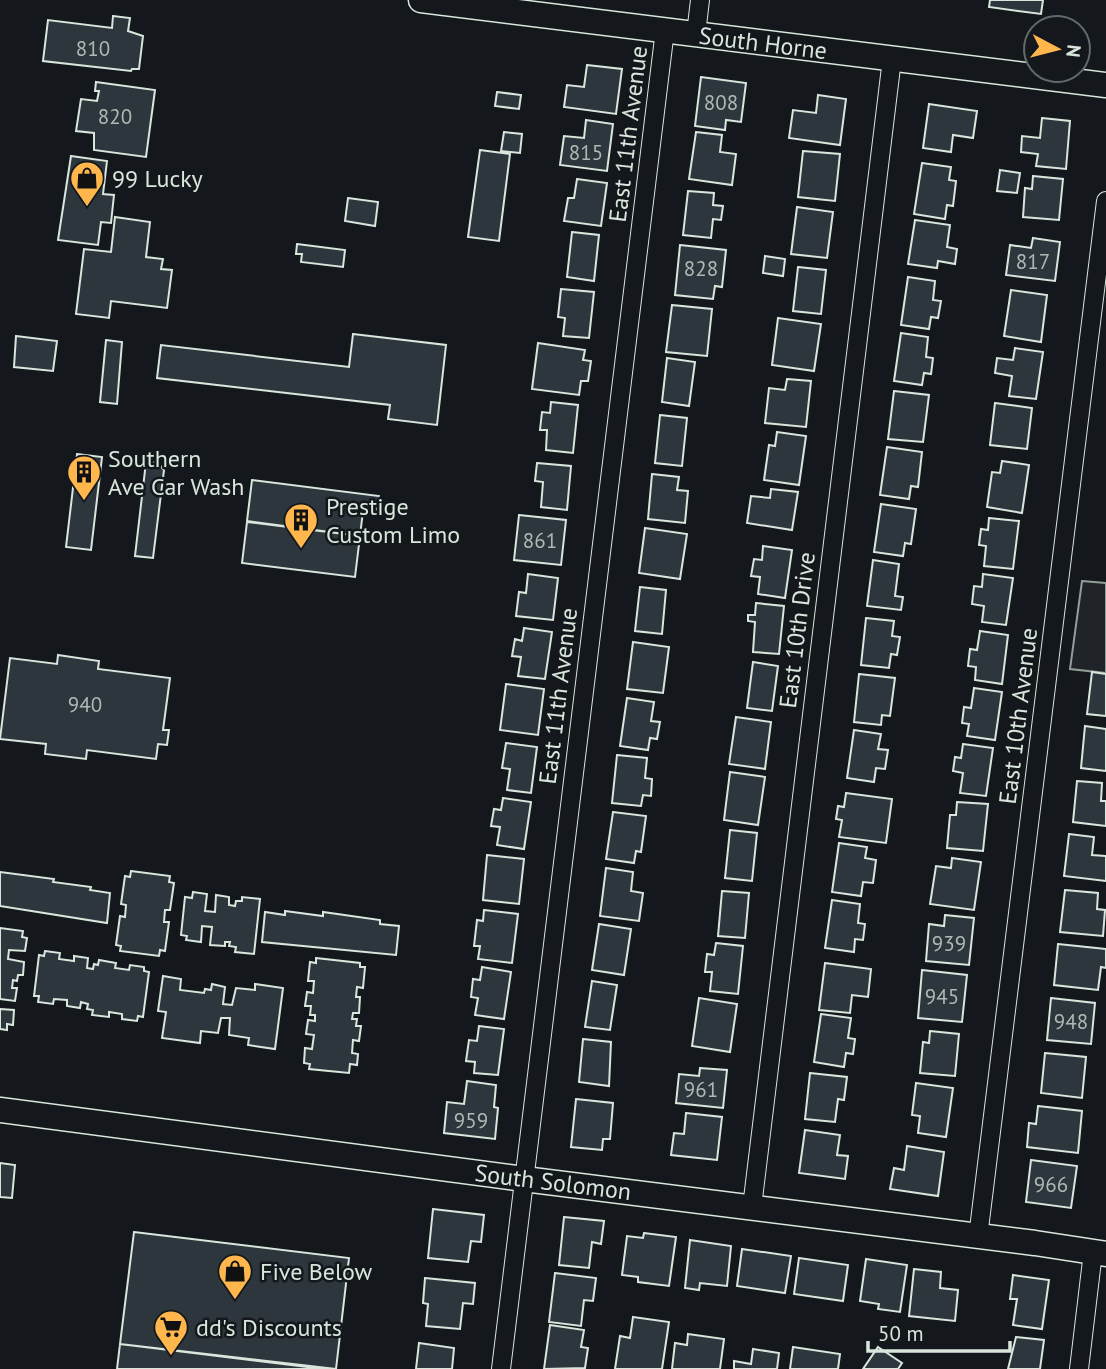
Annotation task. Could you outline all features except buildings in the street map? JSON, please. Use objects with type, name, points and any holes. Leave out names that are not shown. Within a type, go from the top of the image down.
[{"type":"street","name":"South Horne","points":[[421,0],[1106,85]]},
{"type":"street","points":[[696,34],[700,0]]},
{"type":"street","name":"East 11th Avenue","points":[[501,1369],[665,30]]},
{"type":"street","name":"East 10th Drive","points":[[752,1208],[892,59]]},
{"type":"street","name":"East 10th Avenue","points":[[978,1237],[1106,201]]},
{"type":"street","name":"South Solomon","points":[[0,1110],[1100,1253]]},
{"type":"street","points":[[1079,1369],[1100,1253]]},
{"type":"shaded area","points":[[1082,581],[1106,583],[1106,673],[1070,669]]},
{"type":"place","name":"99 Lucky","points":[[87,208]]},
{"type":"place","name":"Southern Ave Car Wash","points":[[84,502]]},
{"type":"place","name":"Prestige Custom Limo","points":[[301,550]]},
{"type":"place","name":"Five Below","points":[[235,1301]]},
{"type":"place","name":"dd's Discounts","points":[[171,1357]]}]
